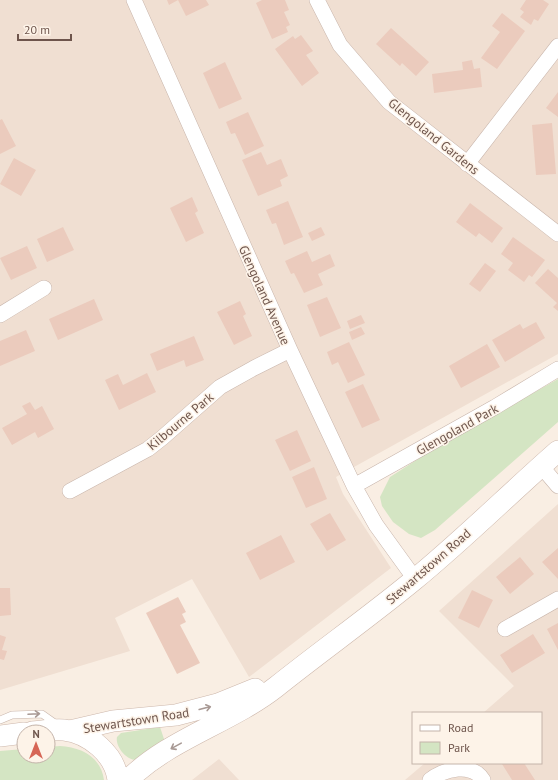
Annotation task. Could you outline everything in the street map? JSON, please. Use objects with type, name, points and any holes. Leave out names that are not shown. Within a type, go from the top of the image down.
[{"type":"main road","name":"Stewartstown Road","points":[[128,780],[149,763],[172,748],[255,702],[291,673],[349,632],[415,579],[558,451]]},
{"type":"main road","name":"Stewartstown Road","points":[[56,731],[113,721],[161,718],[218,704],[291,673]]},
{"type":"main road","points":[[66,730],[100,746],[111,759],[118,780]]},
{"type":"main road","points":[[0,736],[16,734]]},
{"type":"street","name":"Glengoland Avenue","points":[[134,0],[290,350],[354,486],[376,525],[415,579]]},
{"type":"street","name":"Glengoland Gardens","points":[[317,0],[340,45],[389,102],[558,234]]},
{"type":"street","points":[[467,164],[558,46]]},
{"type":"street","points":[[0,314],[44,288]]},
{"type":"street","name":"Kilbourne Park","points":[[70,490],[148,449],[220,387],[247,371],[290,350]]},
{"type":"street","name":"Glengoland Park","points":[[354,486],[495,407],[558,369]]},
{"type":"street","points":[[540,466],[558,486]]},
{"type":"street","points":[[505,629],[558,599]]},
{"type":"street","points":[[430,780],[437,775],[456,769],[469,770],[481,777],[483,780]]},
{"type":"lane","points":[[0,720],[12,716],[42,714],[66,730]]},
{"type":"shaded area","points":[[0,0],[558,0],[558,354],[336,477],[343,494],[391,568],[249,677],[192,579],[115,618],[130,651],[0,690]]},
{"type":"shaded area","points":[[558,504],[558,780],[405,780],[424,764],[542,764],[542,712],[484,712],[514,686],[439,611]]},
{"type":"shaded area","points":[[219,759],[239,780],[192,780]]},
{"type":"green space","points":[[558,379],[558,422],[435,530],[421,538],[409,534],[393,522],[382,506],[380,497],[390,477],[440,445]]},
{"type":"green space","points":[[160,727],[165,742],[136,760],[129,758],[119,748],[117,737],[121,733]]},
{"type":"green space","points":[[56,746],[75,748],[89,755],[99,765],[104,780],[0,780],[0,751],[16,750],[16,764],[56,764]]},
{"type":"building","points":[[167,0],[178,0],[169,5]]},
{"type":"building","points":[[178,0],[206,0],[209,5],[186,16]]},
{"type":"building","points":[[262,0],[285,0],[289,10],[284,12],[290,25],[286,27],[288,32],[272,39],[256,3]]},
{"type":"building","points":[[526,0],[543,0],[549,4],[538,21],[534,19],[531,25],[520,17],[524,12],[520,9]]},
{"type":"building","points":[[502,13],[525,31],[497,69],[481,58],[500,32],[492,26]]},
{"type":"building","points":[[391,28],[429,62],[416,76],[402,63],[400,66],[376,44]]},
{"type":"building","points":[[301,35],[313,51],[306,55],[319,73],[302,86],[275,49],[293,36],[295,39]]},
{"type":"building","points":[[472,60],[474,69],[480,68],[482,87],[434,93],[432,74],[463,70],[462,62]]},
{"type":"building","points":[[225,62],[242,99],[219,109],[203,73]]},
{"type":"building","points":[[558,92],[558,117],[546,108]]},
{"type":"building","points":[[248,112],[264,146],[245,155],[235,133],[231,134],[226,122]]},
{"type":"building","points":[[2,119],[16,146],[0,154],[0,120]]},
{"type":"building","points":[[552,123],[556,174],[536,175],[532,125]]},
{"type":"building","points":[[261,152],[267,165],[281,159],[288,176],[280,180],[282,186],[258,196],[242,160]]},
{"type":"building","points":[[14,158],[36,170],[21,196],[0,184]]},
{"type":"building","points":[[192,197],[198,211],[195,213],[204,233],[186,242],[170,208]]},
{"type":"building","points":[[288,201],[303,237],[284,245],[276,223],[272,224],[266,210]]},
{"type":"building","points":[[470,203],[503,228],[492,243],[479,233],[476,237],[456,222]]},
{"type":"building","points":[[63,227],[74,250],[47,262],[37,239]]},
{"type":"building","points":[[321,227],[325,235],[312,241],[308,233]]},
{"type":"building","points":[[513,237],[545,260],[532,277],[529,275],[524,282],[508,270],[513,263],[501,254]]},
{"type":"building","points":[[27,246],[37,268],[11,280],[0,258]]},
{"type":"building","points":[[307,251],[312,262],[330,254],[335,266],[318,274],[323,285],[304,293],[294,273],[291,274],[285,261]]},
{"type":"building","points":[[485,263],[496,271],[480,292],[469,284]]},
{"type":"building","points":[[548,269],[558,278],[558,311],[553,307],[557,303],[535,283]]},
{"type":"building","points":[[327,297],[341,328],[320,337],[307,305]]},
{"type":"building","points":[[94,299],[103,320],[58,340],[49,319]]},
{"type":"building","points":[[240,301],[246,314],[243,316],[252,336],[234,345],[217,312]]},
{"type":"building","points":[[361,315],[365,323],[350,329],[347,321]]},
{"type":"building","points":[[536,322],[545,338],[505,362],[492,340],[520,324],[523,329]]},
{"type":"building","points":[[361,327],[365,334],[352,340],[349,332]]},
{"type":"building","points":[[26,330],[35,351],[0,366],[0,341]]},
{"type":"building","points":[[194,336],[204,360],[186,367],[184,360],[157,371],[150,354]]},
{"type":"building","points":[[349,342],[365,375],[348,383],[338,362],[332,365],[327,352]]},
{"type":"building","points":[[487,344],[500,367],[461,388],[449,366]]},
{"type":"building","points":[[147,373],[156,392],[119,410],[105,380],[118,374],[123,385]]},
{"type":"building","points":[[363,384],[380,420],[362,428],[345,392]]},
{"type":"building","points":[[30,402],[35,410],[42,406],[54,429],[38,438],[35,432],[12,445],[2,428],[27,414],[22,406]]},
{"type":"building","points":[[297,430],[311,461],[290,471],[275,440]]},
{"type":"building","points":[[314,467],[327,499],[306,508],[292,477]]},
{"type":"building","points":[[330,513],[346,540],[327,551],[310,524]]},
{"type":"building","points":[[281,535],[295,562],[260,580],[246,553]]},
{"type":"building","points":[[558,548],[558,579],[542,562]]},
{"type":"building","points":[[520,557],[534,574],[510,594],[496,577]]},
{"type":"building","points":[[0,588],[10,588],[11,615],[0,616]]},
{"type":"building","points":[[472,590],[493,600],[479,628],[458,618]]},
{"type":"building","points":[[178,597],[186,612],[182,614],[186,622],[180,625],[200,663],[177,674],[146,613]]},
{"type":"building","points":[[558,623],[558,650],[547,629]]},
{"type":"building","points":[[533,634],[545,653],[512,673],[500,655]]},
{"type":"building","points":[[0,635],[6,637],[2,650],[7,651],[4,660],[0,659]]},
{"type":"building","points":[[502,764],[525,764],[535,780],[512,780]]}]
